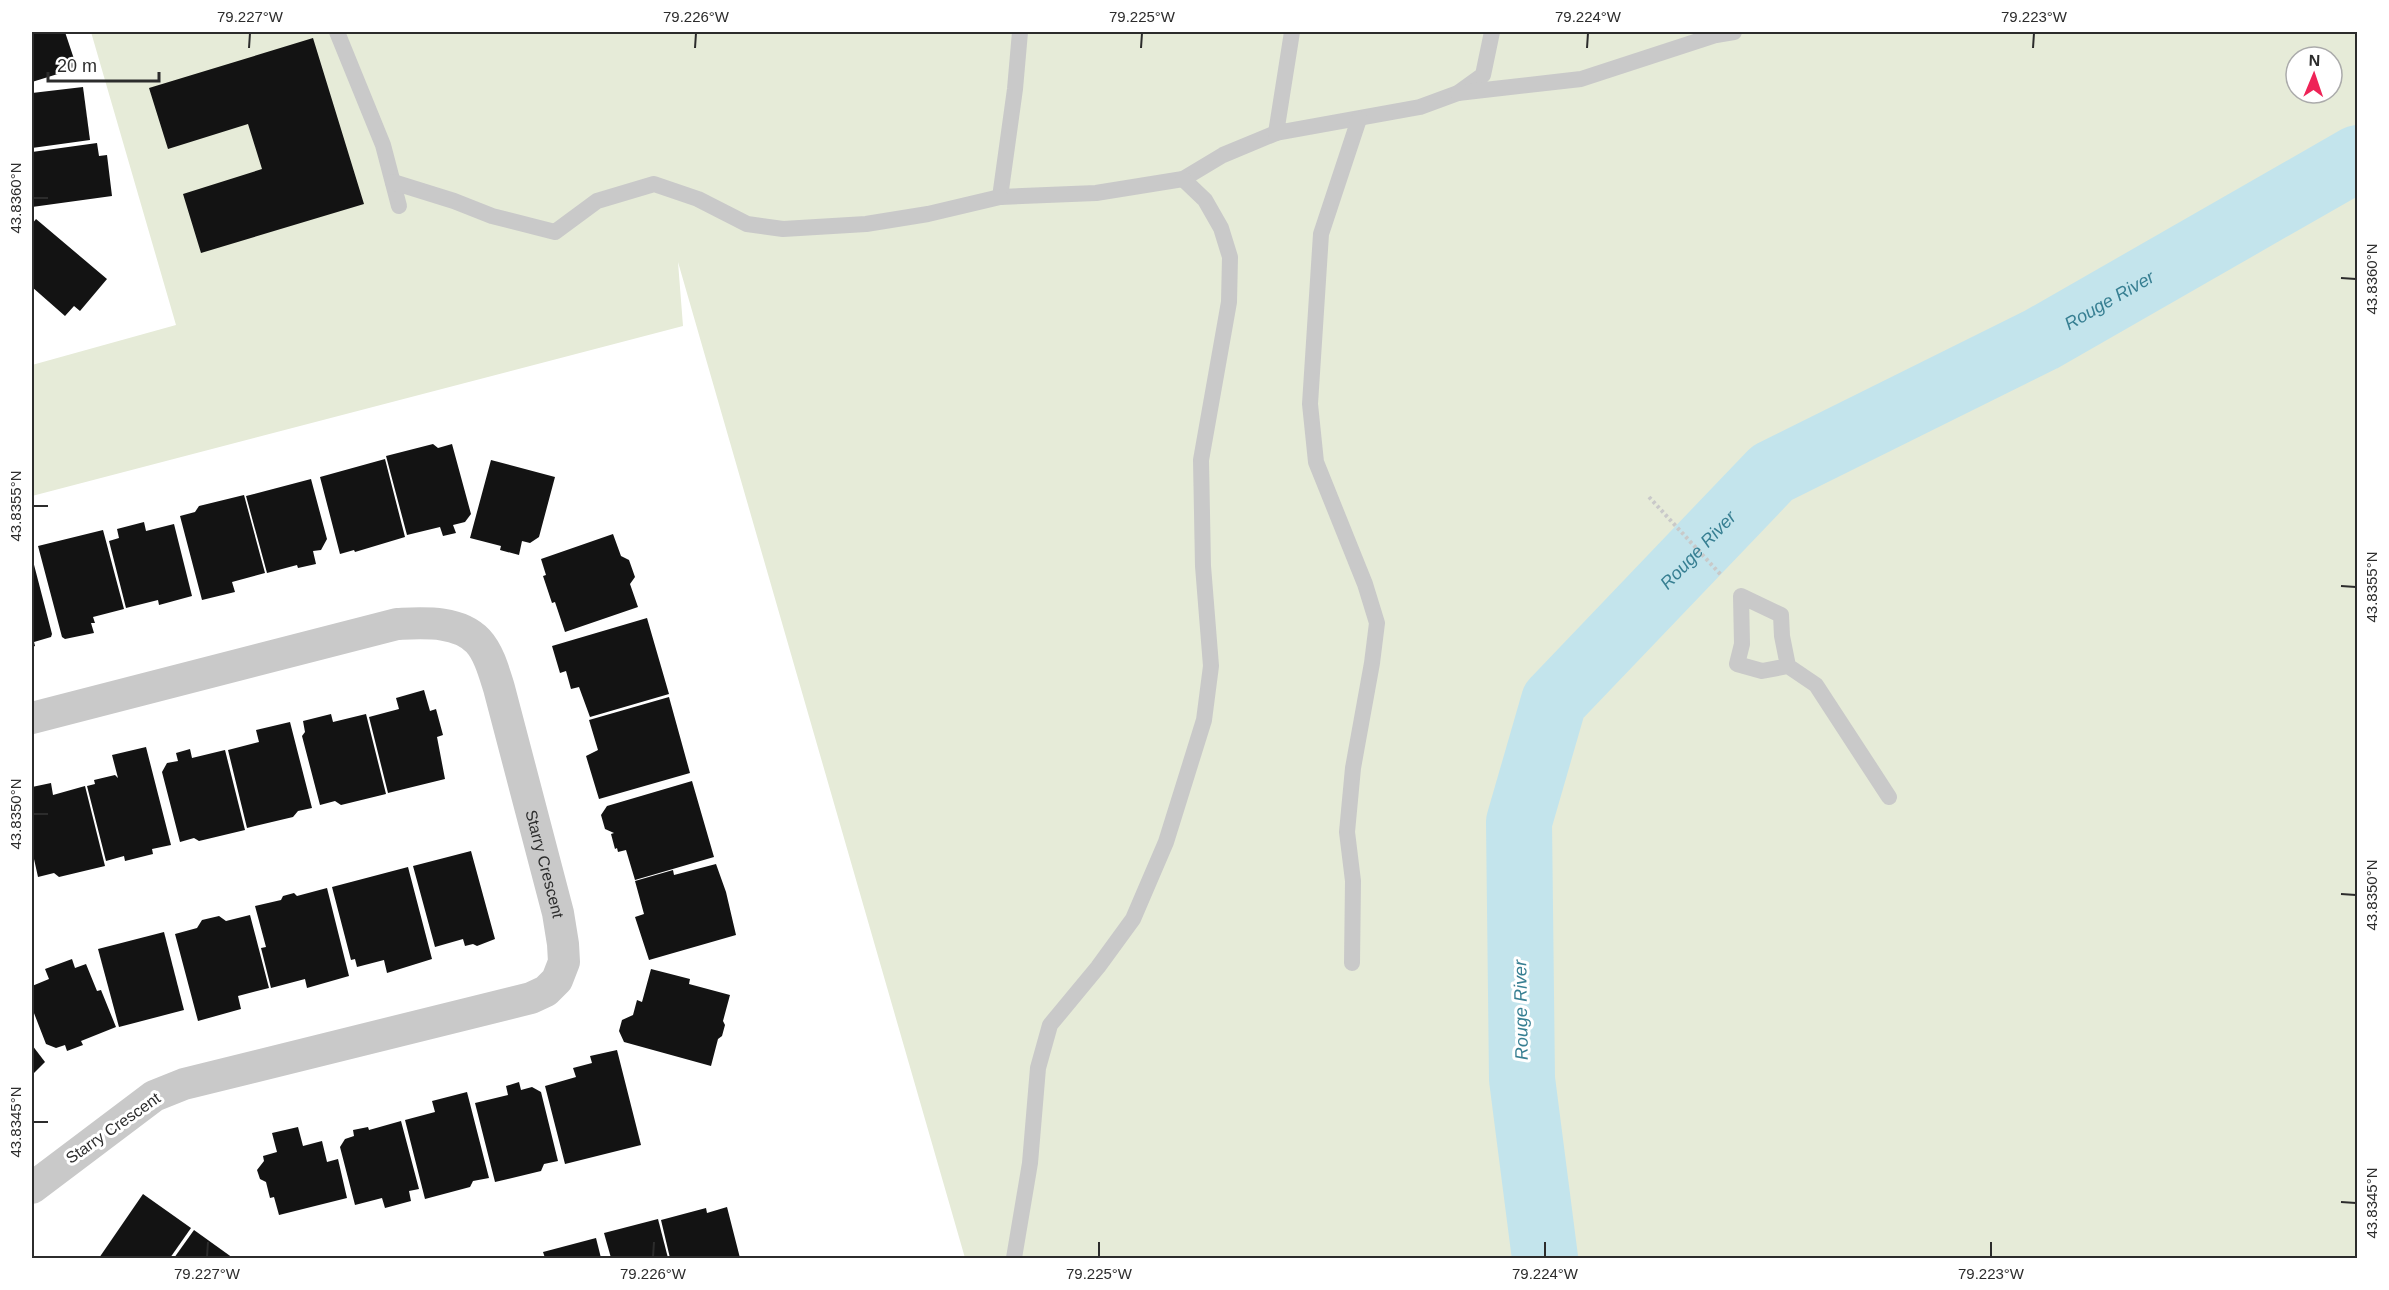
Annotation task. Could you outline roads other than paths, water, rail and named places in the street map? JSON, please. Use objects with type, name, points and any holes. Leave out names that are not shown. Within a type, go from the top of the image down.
[{"type":"street","name":"Starry Crescent","points":[[32,718],[397,624],[435,623],[459,629],[477,641],[490,661],[499,688],[558,913],[564,962],[557,980],[546,991],[531,998],[184,1084],[154,1096],[32,1188]]},
{"type":"lane","points":[[337,32],[383,144],[399,206]]},
{"type":"lane","points":[[1000,197],[1015,89],[1020,32]]},
{"type":"lane","points":[[1276,133],[1292,32]]},
{"type":"lane","points":[[1458,93],[1483,75],[1492,32]]},
{"type":"lane","points":[[393,182],[454,201],[492,216],[555,232],[597,201],[654,184],[698,199],[747,224],[783,229],[866,224],[928,214],[1000,197],[1096,194],[1183,179],[1223,155],[1276,133],[1420,107],[1458,93],[1581,79],[1734,32]]},
{"type":"lane","points":[[1352,963],[1353,881],[1347,832],[1353,768],[1377,623],[1365,584],[1316,462],[1310,404],[1321,234],[1359,119]]},
{"type":"lane","points":[[1014,1258],[1030,1163],[1038,1068],[1050,1025],[1134,919],[1166,842],[1204,720],[1210,666],[1203,566],[1201,460],[1229,302],[1230,257],[1221,228],[1205,200],[1183,179]]},
{"type":"lane","points":[[1788,666],[1762,671],[1737,664],[1742,644],[1741,596],[1781,615],[1782,636],[1788,666],[1816,685],[1889,797]]},
{"type":"waterway","name":"Rouge River","points":[[1545,1258],[1522,1079],[1519,822],[1554,701],[1772,473],[2042,339],[2358,158]]}]
